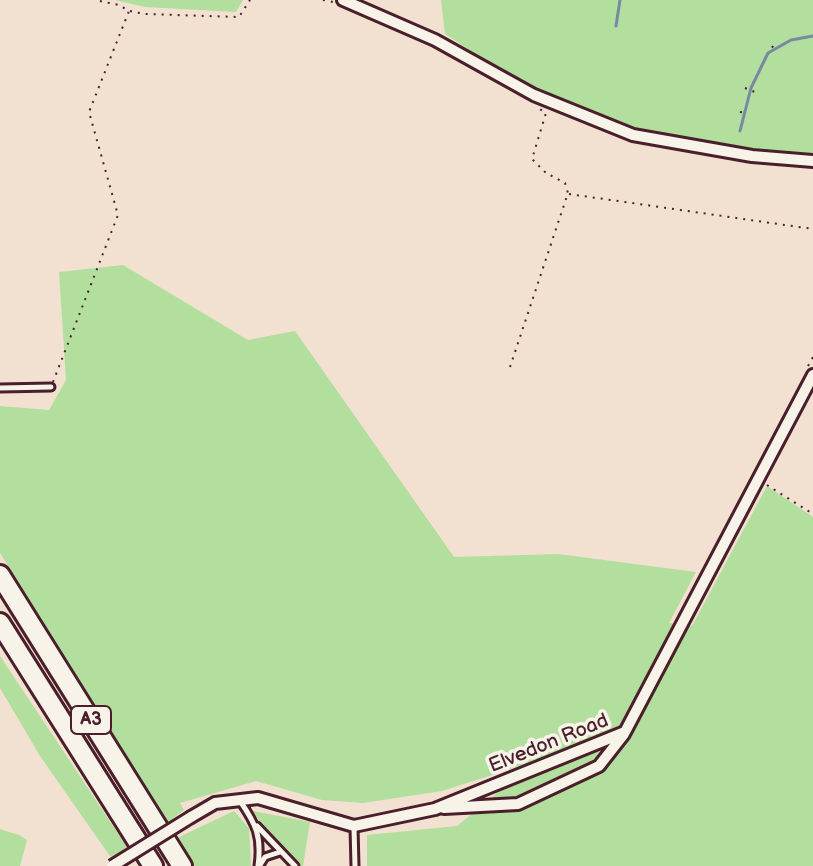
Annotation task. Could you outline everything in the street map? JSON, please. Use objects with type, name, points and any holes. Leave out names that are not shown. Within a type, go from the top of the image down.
[{"type":"highway","name":"A3","points":[[0,575],[182,866]]},
{"type":"highway","name":"A3","points":[[0,623],[153,866]]},
{"type":"street","points":[[338,1],[435,40],[534,95],[633,135],[752,156],[813,161]]},
{"type":"street","name":"Elvedon Road","points":[[112,866],[215,803],[258,798],[354,826],[435,809],[625,732],[813,375]]},
{"type":"street","points":[[435,809],[518,804],[599,766],[625,732]]},
{"type":"lane","points":[[0,388],[51,387]]},
{"type":"lane","points":[[239,800],[256,825],[295,866]]},
{"type":"lane","points":[[256,825],[259,866]]},
{"type":"lane","points":[[354,826],[355,866]]},
{"type":"lane","points":[[259,866],[265,857],[282,851]]},
{"type":"path","points":[[95,0],[144,14],[239,17],[250,0]]},
{"type":"path","points":[[323,0],[338,1]]},
{"type":"path","points":[[51,387],[118,215],[89,112],[129,11]]},
{"type":"path","points":[[772,46],[776,52]]},
{"type":"path","points":[[745,88],[755,92]]},
{"type":"path","points":[[510,367],[568,193],[565,183],[546,173],[532,159],[546,113],[536,106]]},
{"type":"path","points":[[740,112],[747,113]]},
{"type":"path","points":[[568,193],[813,229]]},
{"type":"path","points":[[758,479],[813,514]]},
{"type":"green space","points":[[115,0],[243,0],[236,12],[145,7]]},
{"type":"green space","points":[[441,0],[813,0],[813,155],[673,137],[572,108],[527,88],[445,34]]},
{"type":"green space","points":[[123,265],[248,340],[295,331],[454,557],[558,554],[696,572],[669,623],[692,626],[767,486],[813,517],[813,866],[367,866],[367,835],[457,826],[536,761],[442,791],[363,803],[322,800],[256,781],[180,803],[184,810],[168,822],[0,553],[0,406],[49,410],[66,380],[59,272]]},
{"type":"green space","points":[[0,656],[127,847],[112,859],[40,756],[0,688]]},
{"type":"green space","points":[[234,811],[249,828],[251,866],[195,866],[177,838]]},
{"type":"green space","points":[[253,811],[310,822],[303,866],[262,825]]},
{"type":"green space","points":[[0,829],[27,840],[20,866],[0,866]]},
{"type":"waterway","points":[[616,26],[620,0]]},
{"type":"waterway","points":[[740,131],[751,88],[768,53],[791,40],[813,36]]}]
